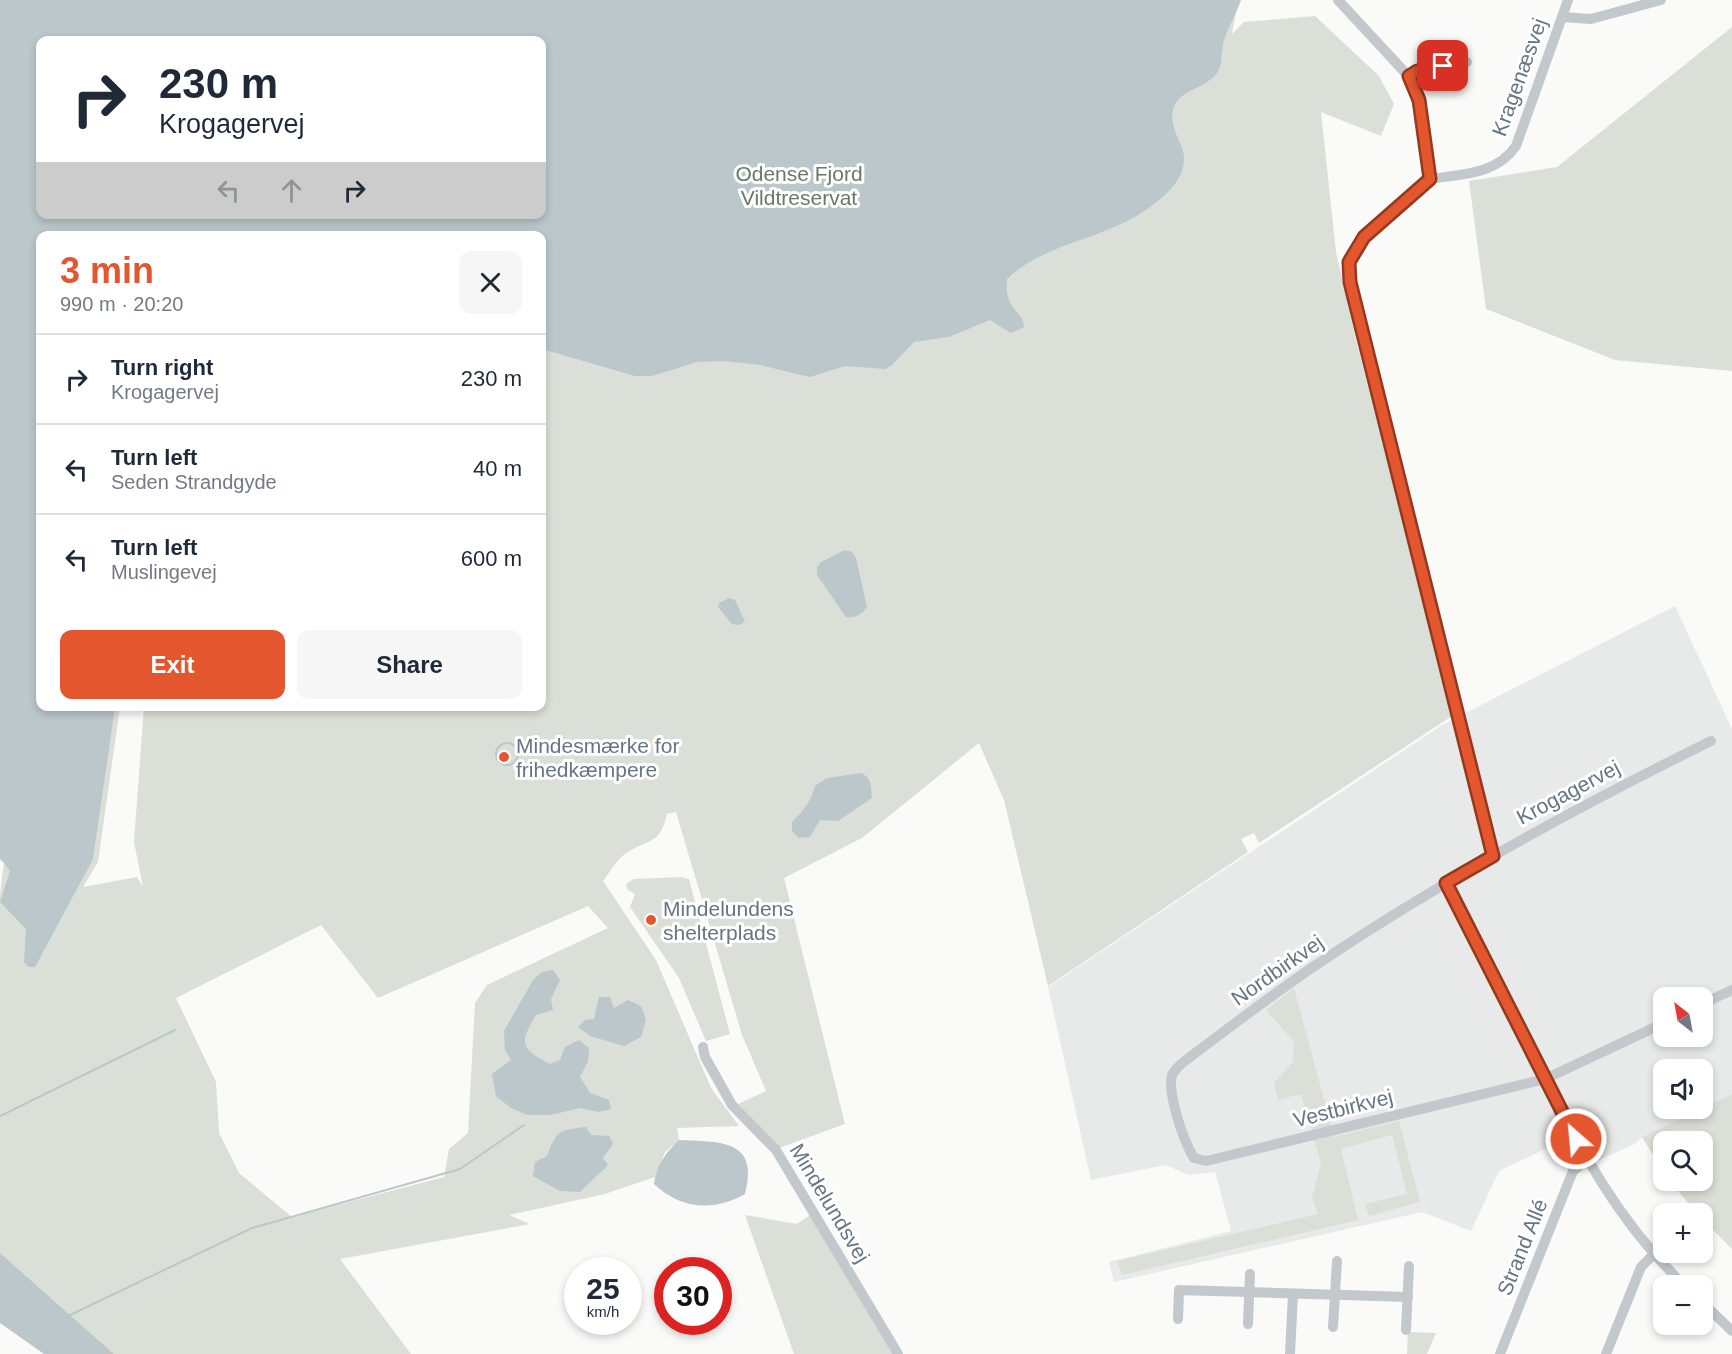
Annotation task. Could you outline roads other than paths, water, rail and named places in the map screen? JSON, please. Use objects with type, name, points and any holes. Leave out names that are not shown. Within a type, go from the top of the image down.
[{"type":"street","points":[[1338,0],[1409,76],[1419,100],[1430,179],[1364,237],[1349,262],[1350,282],[1493,856]]},
{"type":"street","name":"Kragenæsvej","points":[[1430,179],[1492,169],[1507,159],[1516,146],[1568,0]]},
{"type":"street","points":[[1562,16],[1591,19],[1661,0]]},
{"type":"street","points":[[1409,76],[1417,71],[1467,62]]},
{"type":"street","name":"Krogagervej","points":[[1446,883],[1627,782],[1711,741]]},
{"type":"street","points":[[1446,883],[1586,1159],[1607,1194],[1653,1255],[1641,1267],[1606,1354]]},
{"type":"street","name":"Nordbirkvej","points":[[1178,1116],[1172,1086],[1173,1074],[1181,1064],[1317,964],[1446,883]]},
{"type":"street","points":[[1713,999],[1732,990]]},
{"type":"street","points":[[1545,1079],[1653,1028]]},
{"type":"street","name":"Mindelundsvej","points":[[703,1047],[705,1057],[732,1106],[777,1150],[898,1354]]},
{"type":"street","name":"Vestbirkvej","points":[[1178,1116],[1186,1144],[1194,1158],[1206,1161],[1545,1079]]},
{"type":"street","name":"Strand Allé","points":[[1500,1354],[1573,1172],[1586,1159]]},
{"type":"street","points":[[1333,1327],[1337,1261]]},
{"type":"street","points":[[1661,1263],[1674,1275]]},
{"type":"street","points":[[1406,1330],[1409,1266]]},
{"type":"street","points":[[1248,1324],[1250,1274]]},
{"type":"street","points":[[1178,1319],[1179,1290],[1408,1297]]},
{"type":"street","points":[[1290,1354],[1293,1294]]},
{"type":"street","points":[[1713,1313],[1732,1331]]},
{"type":"waterway","points":[[503,743],[511,743],[518,750],[518,754],[518,758],[511,765],[503,765],[496,758],[496,750],[503,743]]},
{"type":"waterway","points":[[0,1116],[175,1030]]},
{"type":"waterway","points":[[68,1316],[252,1228],[460,1169],[524,1125]]},
{"type":"place","name":"Mindesmærke for frihedkæmpere","points":[[504,757]]},
{"type":"place","name":"Mindelundens shelterplads","points":[[651,920]]},
{"type":"park label","name":"Odense Fjord Vildtreservat","points":[[799,185]]}]
